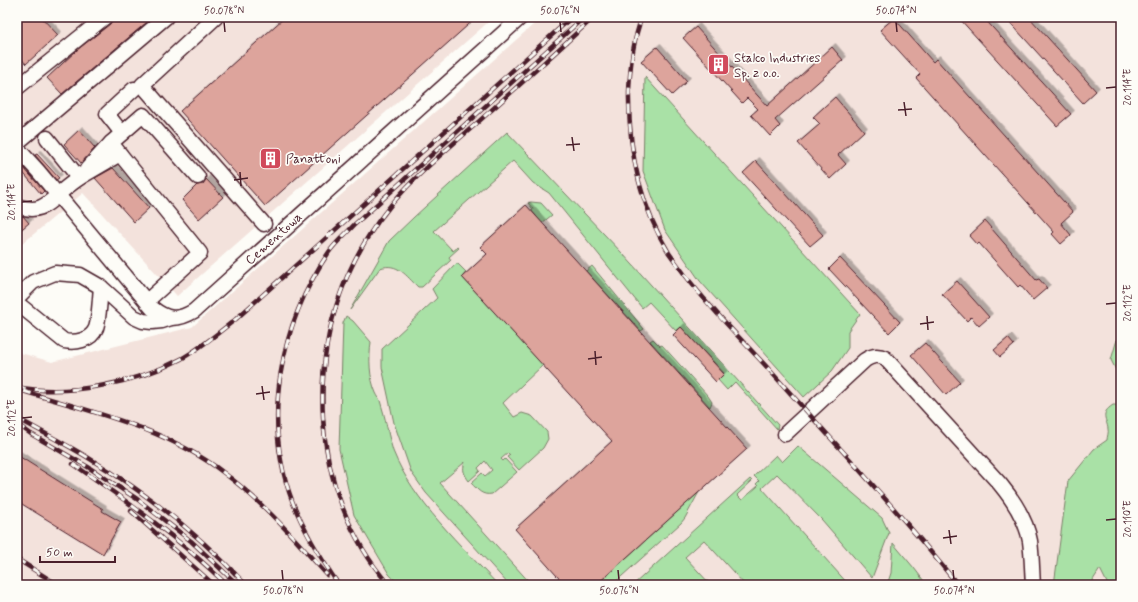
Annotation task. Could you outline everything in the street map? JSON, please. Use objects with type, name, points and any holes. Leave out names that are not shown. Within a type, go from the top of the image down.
[{"type":"lane","points":[[17,88],[105,17]]},
{"type":"lane","points":[[17,143],[166,17]]},
{"type":"lane","points":[[216,17],[142,85],[264,224]]},
{"type":"lane","name":"Cementowa","points":[[17,298],[33,282],[55,273],[80,275],[101,287],[134,317],[142,321],[162,321],[181,317],[194,311],[521,17]]},
{"type":"lane","points":[[122,133],[106,114],[134,89]]},
{"type":"lane","points":[[17,206],[32,210],[43,207],[52,202],[58,195],[79,178],[111,143],[142,115],[198,177]]},
{"type":"lane","points":[[47,138],[79,178]]},
{"type":"lane","points":[[111,143],[200,253],[147,301]]},
{"type":"lane","points":[[17,148],[147,301],[157,312],[171,318]]},
{"type":"lane","points":[[79,178],[120,154]]},
{"type":"lane","points":[[17,303],[64,341],[81,341],[91,336],[96,328],[101,287]]},
{"type":"lane","points":[[785,434],[865,360],[877,355],[885,358],[1000,484],[1015,504],[1023,518],[1030,541],[1033,585]]},
{"type":"shaded area","points":[[17,17],[494,17],[177,296],[83,193],[17,248]]},
{"type":"shaded area","points":[[542,17],[1121,17],[1121,585],[17,585],[17,352],[52,362],[192,327]]},
{"type":"green space","points":[[645,77],[860,314],[848,331],[848,348],[832,371],[804,397],[700,281],[665,230],[643,171]]},
{"type":"green space","points":[[507,132],[622,253],[778,425],[777,429],[735,382],[727,390],[718,380],[724,373],[681,327],[676,331],[649,302],[642,308],[549,193],[533,183],[513,161],[434,231],[453,251],[458,247],[459,248],[449,257],[451,260],[422,287],[418,287],[397,268],[380,268],[350,310],[389,241]]},
{"type":"green space","points":[[528,203],[541,203],[552,215],[542,223],[532,211],[533,209]]},
{"type":"green space","points":[[456,264],[458,264],[466,272],[462,277],[543,365],[503,403],[514,417],[522,413],[532,416],[547,432],[548,439],[543,448],[519,470],[507,457],[510,455],[508,453],[501,459],[503,461],[505,459],[517,472],[492,494],[483,493],[471,483],[482,473],[485,476],[492,470],[485,461],[478,468],[480,471],[469,481],[464,472],[465,462],[440,483],[532,585],[509,585],[426,493],[411,472],[394,423],[382,367],[382,349],[437,298],[432,289]]},
{"type":"green space","points":[[592,266],[644,329],[641,331],[586,271]]},
{"type":"green space","points":[[346,316],[353,321],[371,342],[370,361],[372,381],[381,402],[393,451],[402,469],[425,505],[439,522],[498,585],[399,585],[389,574],[354,515],[339,449],[343,323]]},
{"type":"green space","points":[[1121,318],[1121,380],[1111,360],[1118,336],[1118,327]]},
{"type":"green space","points":[[653,339],[660,346],[662,345],[708,396],[712,402],[710,407],[650,341]]},
{"type":"green space","points":[[1113,405],[1121,405],[1121,585],[1108,585],[1100,569],[1093,580],[1094,585],[1054,585],[1068,481],[1094,449],[1107,440],[1108,430],[1105,414],[1106,411]]},
{"type":"green space","points":[[798,446],[882,518],[889,533],[872,578],[822,520],[777,474],[762,488],[849,585],[745,585],[704,540],[685,557],[711,585],[633,585],[750,479],[752,481],[737,495],[742,500],[758,486],[756,484],[759,481],[754,476],[776,455],[782,462]]},
{"type":"green space","points":[[699,492],[681,523],[612,585],[596,585]]},
{"type":"green space","points":[[893,543],[927,585],[887,585],[891,573]]},
{"type":"building","points":[[17,17],[41,17],[58,35],[26,64],[17,54]]},
{"type":"building","points":[[114,17],[153,17],[62,94],[47,78],[77,50],[110,24]]},
{"type":"building","name":"Panattoni","points":[[285,17],[477,17],[265,206],[180,111]]},
{"type":"building","points":[[958,17],[983,17],[1071,114],[1057,126]]},
{"type":"building","points":[[1005,17],[1029,17],[1096,91],[1083,103]]},
{"type":"building","points":[[894,18],[933,62],[936,59],[1073,212],[1061,223],[1071,235],[1061,244],[1052,234],[1054,232],[916,78],[920,74],[880,30]]},
{"type":"building","points":[[696,27],[767,106],[832,47],[843,60],[775,120],[780,126],[770,136],[751,115],[758,109],[747,98],[742,103],[683,38]]},
{"type":"building","points":[[657,47],[687,81],[672,95],[641,61]]},
{"type":"building","points":[[835,97],[864,131],[838,155],[846,164],[830,179],[798,143],[820,124],[813,117]]},
{"type":"building","points":[[79,130],[95,148],[81,163],[64,144]]},
{"type":"building","points":[[37,154],[59,178],[56,180],[35,155]]},
{"type":"building","points":[[756,161],[823,235],[810,246],[743,173]]},
{"type":"building","points":[[23,167],[44,191],[41,194],[20,169]]},
{"type":"building","points":[[113,168],[149,208],[134,222],[95,178]]},
{"type":"building","points":[[206,179],[223,197],[199,219],[182,200],[197,185],[203,184]]},
{"type":"building","points":[[526,205],[747,449],[596,585],[565,585],[515,529],[612,441],[462,277],[487,254],[480,247]]},
{"type":"building","points":[[23,216],[29,223],[17,233],[17,221]]},
{"type":"building","points":[[985,221],[1036,280],[1039,279],[1047,288],[1033,300],[1020,285],[1018,287],[979,243],[977,245],[969,236]]},
{"type":"building","points":[[840,258],[900,322],[889,333],[829,269]]},
{"type":"building","points":[[957,281],[989,317],[979,326],[971,317],[967,321],[942,294]]},
{"type":"building","points":[[681,327],[724,374],[716,382],[673,335]]},
{"type":"building","points":[[1008,338],[1014,345],[1000,357],[994,350]]},
{"type":"building","points":[[925,343],[960,382],[946,395],[911,355]]},
{"type":"building","points":[[17,455],[121,522],[103,554],[17,501]]},
{"type":"railway","points":[[17,387],[37,390],[58,390],[101,386],[144,375],[163,368],[196,350],[236,319],[572,17]]},
{"type":"railway","points":[[339,585],[314,546],[293,503],[283,471],[278,439],[277,406],[281,373],[288,341],[298,310],[312,280],[329,252],[338,241],[584,17]]},
{"type":"railway","points":[[389,585],[362,548],[351,527],[335,484],[325,440],[323,385],[326,354],[332,323],[341,293],[353,264],[368,237],[386,211],[407,187],[432,162],[594,17]]},
{"type":"railway","points":[[642,17],[634,44],[630,73],[629,112],[633,154],[637,175],[650,215],[669,253],[694,287],[714,310],[863,474],[958,585]]},
{"type":"railway","points":[[23,391],[128,423],[178,444],[202,457],[252,496],[278,521],[327,575]]},
{"type":"railway","points":[[17,418],[109,470],[151,500],[191,532],[246,585]]},
{"type":"railway","points":[[17,424],[137,499],[191,541],[238,585]]},
{"type":"railway","points":[[73,464],[153,521],[191,552],[227,585]]},
{"type":"railway","points":[[131,511],[214,585]]},
{"type":"railway","points":[[17,559],[58,585]]},
{"type":"place","name":"Stalco Industries Sp. z o.o.","points":[[719,65]]},
{"type":"place","name":"Panattoni","points":[[270,159]]}]
